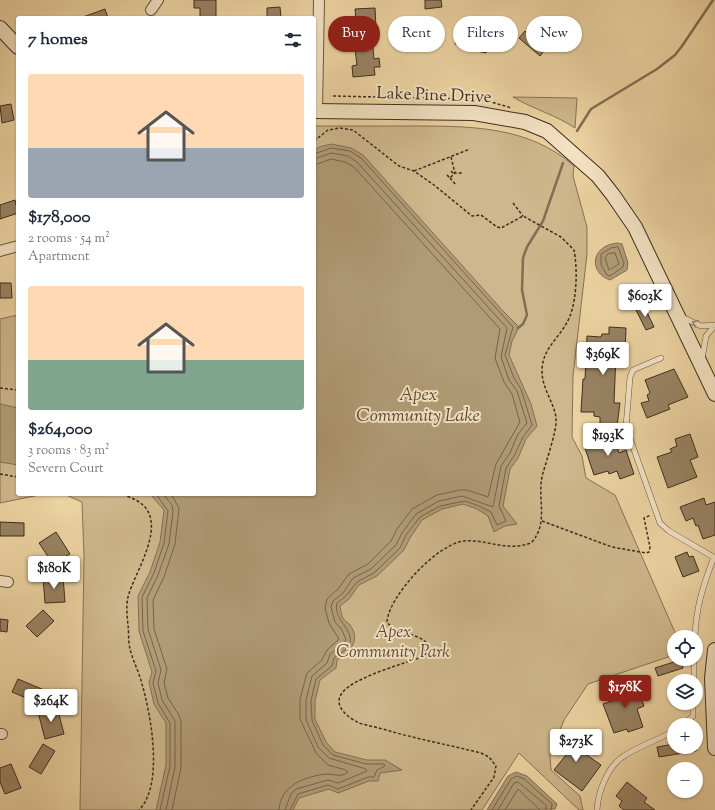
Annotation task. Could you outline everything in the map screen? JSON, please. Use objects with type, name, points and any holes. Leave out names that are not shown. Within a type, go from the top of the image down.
[{"type":"main road","points":[[0,28],[16,45]]},
{"type":"main road","name":"Lake Pine Drive","points":[[316,111],[474,113],[525,122],[547,131],[581,160],[613,194],[635,227],[715,394]]},
{"type":"main road","points":[[715,650],[712,678],[715,748]]},
{"type":"street","points":[[151,10],[158,0]]},
{"type":"street","points":[[316,111],[319,0]]},
{"type":"street","points":[[0,251],[16,247]]},
{"type":"lane","points":[[677,314],[696,324],[715,325]]},
{"type":"lane","points":[[701,364],[706,336],[715,325]]},
{"type":"lane","points":[[661,358],[633,370],[630,376],[626,427],[655,513],[660,523],[715,558],[702,588],[696,613],[695,630]]},
{"type":"lane","points":[[597,810],[599,794],[606,778],[621,758],[667,735]]},
{"type":"path","points":[[339,122],[340,128]]},
{"type":"path","points":[[316,139],[328,130],[340,128],[358,133],[399,166],[414,171],[444,192],[472,216],[481,215],[501,228],[523,216]]},
{"type":"path","points":[[414,171],[470,149]]},
{"type":"path","points":[[450,156],[454,173]]},
{"type":"path","points":[[451,171],[454,173],[462,173]]},
{"type":"path","points":[[450,178],[454,173]]},
{"type":"path","points":[[447,175],[456,185]]},
{"type":"path","points":[[471,810],[494,777],[496,766],[489,757],[481,753],[359,723],[345,713],[339,703],[339,698],[346,689],[361,680],[422,657],[427,653],[429,646],[424,640],[391,627],[387,621],[388,610],[397,595],[428,562],[458,542],[466,541],[506,546],[526,545],[534,540],[540,530],[542,521],[540,485],[557,421],[543,381],[543,359],[554,339],[566,324],[572,309],[575,263],[574,250],[569,243],[528,220],[513,203]]},
{"type":"path","points":[[0,388],[16,390]]},
{"type":"path","points":[[0,474],[16,477]]},
{"type":"path","points":[[127,496],[140,502],[148,512],[152,533],[147,550],[128,597],[127,608],[130,648],[142,683],[149,715],[153,750],[151,787],[145,804],[139,810]]},
{"type":"path","points":[[542,521],[612,547],[646,553],[650,552],[650,547],[644,518],[655,513]]},
{"type":"green space","points":[[513,97],[577,98],[575,128],[560,119]]},
{"type":"green space","name":"Apex Community Park","points":[[316,126],[453,126],[496,131],[517,135],[537,142],[574,166],[573,176],[587,227],[587,254],[573,376],[572,437],[582,456],[586,478],[615,495],[674,630],[667,630],[667,657],[588,684],[564,720],[550,755],[551,770],[580,796],[583,810],[579,810],[519,753],[482,810],[80,810],[84,556],[82,502],[68,496],[316,496]]},
{"type":"green space","points":[[16,315],[16,496],[34,496],[0,503],[0,319]]},
{"type":"water","name":"Apex Community Lake","points":[[331,144],[351,148],[363,155],[519,327],[512,341],[509,355],[531,404],[537,426],[526,439],[518,458],[510,469],[503,506],[517,524],[505,526],[494,532],[488,516],[477,509],[463,504],[442,509],[422,520],[404,550],[377,576],[359,585],[349,599],[340,606],[344,619],[353,630],[355,636],[353,645],[350,649],[337,660],[336,668],[320,680],[315,701],[315,719],[326,742],[335,752],[367,760],[385,760],[402,770],[380,773],[378,781],[369,781],[338,793],[329,789],[299,798],[293,810],[156,810],[166,765],[166,723],[154,704],[149,682],[152,672],[139,631],[138,596],[150,572],[160,542],[164,510],[152,496],[316,496],[316,149],[319,147]]},
{"type":"water","points":[[617,243],[622,244],[628,263],[627,270],[610,280],[603,277],[598,272],[596,266],[597,254],[608,245]]},
{"type":"water","points":[[0,404],[16,408],[16,465],[0,462]]},
{"type":"water","points":[[516,772],[527,776],[557,804],[555,809],[487,810],[508,776]]},
{"type":"building","points":[[194,0],[216,0],[216,16],[200,16],[200,8],[194,8]]},
{"type":"building","points":[[425,0],[441,0],[442,7],[425,9]]},
{"type":"building","points":[[280,7],[281,16],[267,16],[267,8]]},
{"type":"building","points":[[375,8],[375,16],[356,16],[355,9]]},
{"type":"building","points":[[105,9],[107,16],[86,16]]},
{"type":"building","points":[[525,31],[526,32],[526,44],[519,38]]},
{"type":"building","points":[[355,52],[373,52],[374,59],[379,58],[380,67],[374,67],[375,75],[353,77],[352,66],[357,65]]},
{"type":"building","points":[[535,52],[543,52],[540,56]]},
{"type":"building","points":[[11,104],[14,120],[2,123],[0,106]]},
{"type":"building","points":[[15,200],[16,214],[0,219],[0,205]]},
{"type":"building","points":[[0,283],[11,283],[12,298],[0,298]]},
{"type":"building","points":[[644,306],[654,327],[646,330],[636,310]]},
{"type":"building","points":[[609,327],[626,328],[625,353],[616,353],[614,403],[620,403],[617,426],[600,426],[600,417],[594,416],[594,412],[581,412],[583,379],[585,379],[587,336],[601,337],[602,334],[609,334]]},
{"type":"building","points":[[674,369],[688,397],[668,405],[670,409],[647,418],[641,403],[649,401],[647,395],[650,393],[645,380]]},
{"type":"building","points":[[612,433],[619,453],[626,450],[634,474],[620,479],[617,471],[609,474],[608,471],[594,475],[584,445],[598,441],[597,438]]},
{"type":"building","points":[[690,434],[698,457],[690,460],[697,477],[668,488],[657,457],[672,452],[670,449],[677,446],[675,439]]},
{"type":"building","points":[[704,498],[706,505],[715,502],[715,535],[703,539],[698,525],[696,526],[693,518],[686,521],[680,507]]},
{"type":"building","points":[[0,522],[24,523],[24,536],[0,536]]},
{"type":"building","points":[[56,532],[70,554],[53,564],[39,543]]},
{"type":"building","points":[[687,552],[689,557],[693,556],[699,571],[683,577],[675,557]]},
{"type":"building","points":[[63,576],[65,602],[45,603],[43,577]]},
{"type":"building","points":[[43,610],[54,621],[37,637],[26,626]]},
{"type":"building","points":[[0,619],[8,620],[7,632],[0,631]]},
{"type":"building","points":[[667,664],[667,666],[682,666],[683,668],[658,676],[655,668]]},
{"type":"building","points":[[18,679],[44,690],[38,703],[12,692]]},
{"type":"building","points":[[635,681],[644,706],[637,709],[643,727],[628,732],[627,729],[614,733],[603,704],[617,699],[616,696],[622,694],[620,687]]},
{"type":"building","points":[[57,707],[64,734],[45,739],[38,712]]},
{"type":"building","points":[[567,734],[587,749],[584,753],[601,765],[582,791],[554,770],[566,755],[557,748]]},
{"type":"building","points":[[43,744],[55,751],[41,774],[29,767]]},
{"type":"building","points":[[667,745],[667,754],[678,754],[659,757],[657,747]]},
{"type":"building","points":[[11,764],[21,788],[5,794],[0,782],[0,768]]},
{"type":"building","points":[[627,782],[647,798],[644,802],[655,810],[624,810],[619,806],[622,801],[616,796]]},
{"type":"waterway","points":[[577,131],[591,109],[657,69],[675,55],[713,0]]},
{"type":"waterway","points":[[518,328],[523,324],[527,315],[522,290],[523,258],[527,247],[543,221],[563,163]]}]
